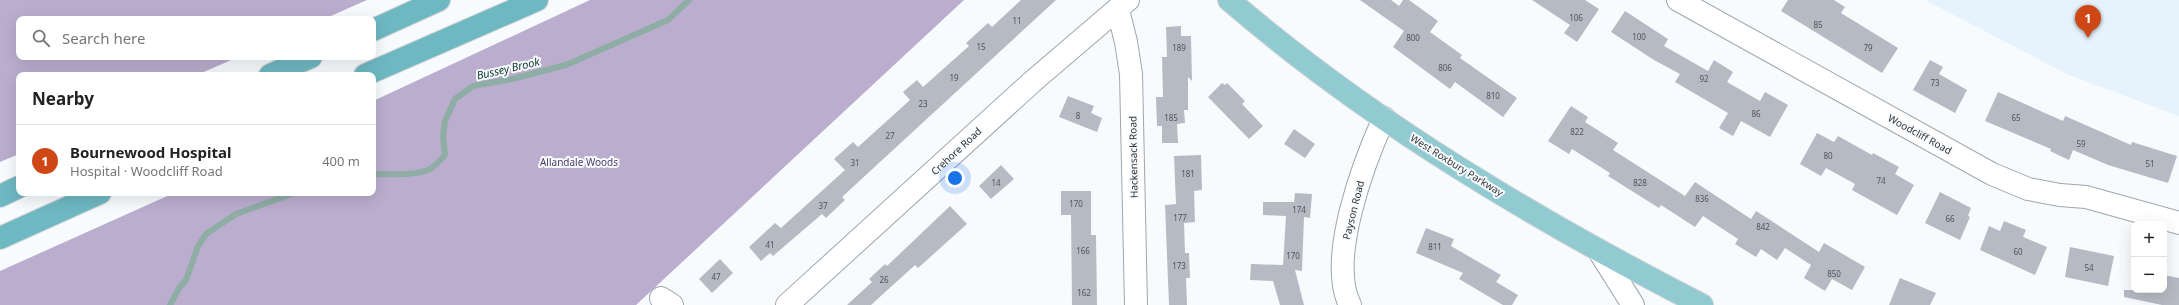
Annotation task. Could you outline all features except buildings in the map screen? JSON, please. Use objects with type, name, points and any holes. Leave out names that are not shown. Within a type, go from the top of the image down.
[{"type":"highway","points":[[376,29],[439,0]]},
{"type":"highway","points":[[372,72],[537,0]]},
{"type":"highway","points":[[277,72],[304,60]]},
{"type":"highway","points":[[0,196],[16,188]]},
{"type":"highway","points":[[0,238],[93,196]]},
{"type":"main road","name":"West Roxbury Parkway","points":[[1229,0],[1384,118],[1498,191],[1599,251],[1702,305]]},
{"type":"street","name":"Woodcliff Road","points":[[1678,0],[1992,174],[2028,189],[2060,195],[2086,197],[2179,223]]},
{"type":"street","name":"Crehore Road","points":[[787,305],[1032,82],[1123,5]]},
{"type":"street","name":"Hackensack Road","points":[[1123,5],[1126,42],[1131,74],[1136,305]]},
{"type":"street","name":"Payson Road","points":[[1350,305],[1344,282],[1343,248],[1355,193],[1384,118]]},
{"type":"street","points":[[1599,251],[1633,305]]},
{"type":"shaded area","points":[[1925,0],[2179,0],[2179,116],[2069,75]]},
{"type":"green space","points":[[0,0],[367,0],[331,16],[16,16],[16,60],[231,60],[204,72],[16,72],[16,155],[0,162]]},
{"type":"green space","name":"Allandale Woods","points":[[590,0],[964,0],[636,305],[0,305],[0,271],[167,196],[376,196],[376,100]]},
{"type":"waterway","name":"Bussey Brook","points":[[376,174],[415,173],[431,169],[445,155],[443,137],[445,121],[455,99],[473,86],[512,79],[566,65],[668,20],[689,0]]},
{"type":"waterway","name":"Bussey Brook","points":[[170,305],[179,288],[186,280],[198,246],[206,234],[236,214],[286,196]]},
{"type":"place","name":"Bournewood Hospital","points":[[2088,38]]}]
